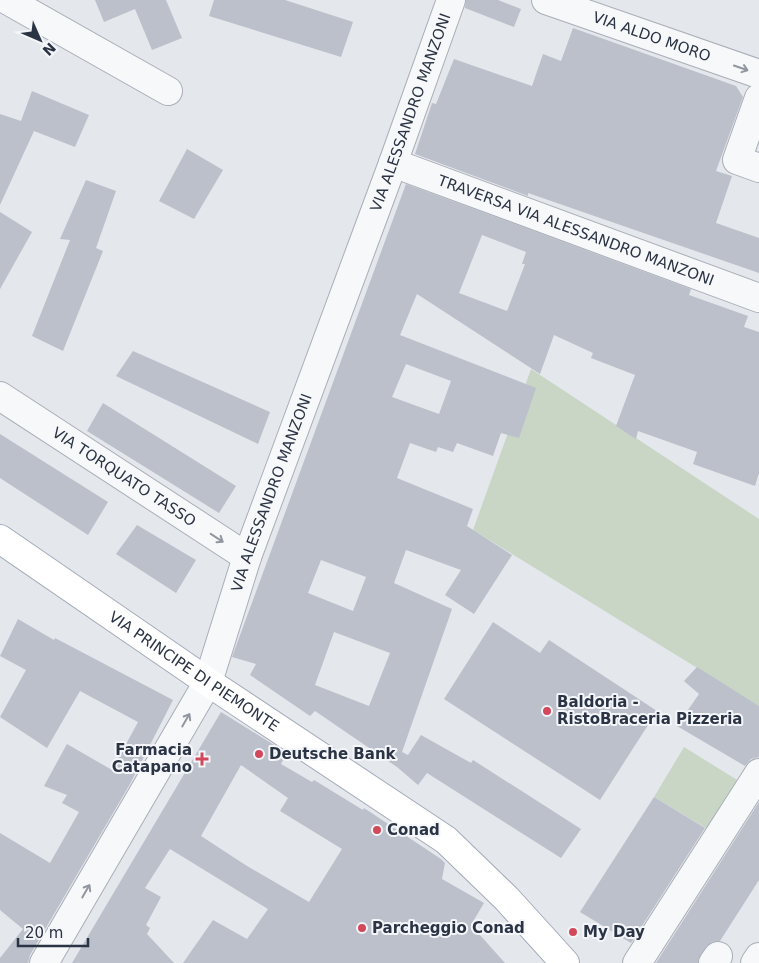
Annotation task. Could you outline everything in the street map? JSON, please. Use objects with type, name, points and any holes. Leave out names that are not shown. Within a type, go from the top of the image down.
[{"type":"main road","name":"VIA PRINCIPE DI PIEMONTE","points":[[0,539],[208,682],[446,840],[507,899],[565,963]]},
{"type":"street","points":[[7,0],[168,91]]},
{"type":"street","name":"VIA ALESSANDRO MANZONI","points":[[44,963],[208,682],[247,557],[394,164],[451,0]]},
{"type":"street","name":"VIA ALDO MORO","points":[[546,0],[759,74]]},
{"type":"street","points":[[759,98],[737,160],[759,168]]},
{"type":"street","name":"TRAVERSA VIA ALESSANDRO MANZONI","points":[[394,164],[759,298]]},
{"type":"street","name":"VIA TORQUATO TASSO","points":[[0,396],[247,557]]},
{"type":"street","points":[[636,963],[759,773]]},
{"type":"street","points":[[755,963],[759,957]]},
{"type":"green space","points":[[531,369],[759,519],[759,706],[473,530]]},
{"type":"green space","points":[[684,747],[742,783],[709,830],[654,797]]},
{"type":"building","points":[[95,0],[166,0],[182,38],[152,50],[135,9],[104,22]]},
{"type":"building","points":[[214,0],[285,0],[353,22],[341,57],[209,16]]},
{"type":"building","points":[[466,0],[498,0],[521,9],[514,27],[465,8]]},
{"type":"building","points":[[573,28],[736,86],[743,97],[716,171],[732,176],[716,223],[759,238],[759,273],[528,193],[528,196],[415,154],[432,103],[436,104],[454,59],[532,86],[543,54],[561,61]]},
{"type":"building","points":[[32,91],[89,115],[75,147],[34,131],[0,205],[0,114],[21,121]]},
{"type":"building","points":[[187,149],[223,170],[194,219],[159,201]]},
{"type":"building","points":[[86,180],[116,191],[96,248],[103,251],[63,351],[32,336],[70,240],[60,239]]},
{"type":"building","points":[[406,184],[691,289],[689,295],[748,316],[744,327],[759,332],[759,473],[755,486],[693,464],[697,452],[638,431],[636,439],[616,426],[635,375],[591,358],[593,353],[554,335],[540,374],[417,294],[400,335],[536,388],[519,438],[501,433],[493,456],[457,443],[453,452],[438,447],[436,452],[410,443],[397,478],[473,509],[467,526],[512,555],[474,614],[445,595],[461,570],[406,550],[394,583],[452,609],[402,752],[408,755],[421,735],[471,763],[473,760],[581,829],[561,858],[427,773],[418,785],[397,767],[315,711],[310,716],[250,675],[256,664],[232,657]],"holes":[[[482,235],[526,252],[522,264],[525,264],[507,311],[459,293]],[[406,364],[451,381],[439,414],[392,397]],[[321,560],[366,577],[353,611],[308,593]],[[334,632],[390,653],[369,706],[315,685]]]},
{"type":"building","points":[[0,212],[32,232],[0,289]]},
{"type":"building","points":[[133,351],[270,412],[258,444],[116,376]]},
{"type":"building","points":[[103,403],[236,486],[219,513],[87,431]]},
{"type":"building","points":[[0,434],[108,502],[88,535],[0,478]]},
{"type":"building","points":[[137,525],[196,560],[176,593],[116,554]]},
{"type":"building","points":[[18,619],[54,640],[55,638],[173,700],[130,784],[30,955],[28,963],[0,963],[0,958],[23,929],[0,910],[0,833],[50,863],[79,812],[62,803],[67,795],[44,786],[67,744],[112,770],[138,722],[80,691],[47,748],[0,717],[26,670],[0,656]]},
{"type":"building","name":"Baldoria - RistoBraceria Pizzeria","points":[[493,622],[540,653],[549,640],[657,711],[600,800],[444,699]]},
{"type":"building","points":[[697,667],[759,706],[759,757],[751,759],[745,766],[677,726],[699,694],[684,681]]},
{"type":"building","points":[[221,712],[287,753],[281,764],[312,782],[314,780],[363,810],[364,808],[441,859],[445,863],[442,879],[484,903],[471,925],[505,963],[183,963],[213,920],[247,939],[268,909],[170,849],[145,888],[161,897],[146,925],[150,928],[147,934],[174,963],[72,963]],"holes":[[[241,765],[288,798],[280,811],[342,849],[309,902],[247,866],[201,836]]]},
{"type":"building","points":[[654,797],[705,828],[631,943],[580,912]]},
{"type":"building","points":[[759,802],[759,880],[720,941],[712,942],[706,947],[698,963],[656,963]]},
{"type":"place","name":"Baldoria - RistoBraceria Pizzeria","points":[[547,711]]},
{"type":"place","name":"Deutsche Bank","points":[[259,754]]},
{"type":"place","name":"Farmacia Catapano","points":[[202,759]]},
{"type":"place","name":"Conad","points":[[377,830]]},
{"type":"place","name":"Parcheggio Conad","points":[[362,928]]},
{"type":"place","name":"My Day","points":[[573,932]]}]
